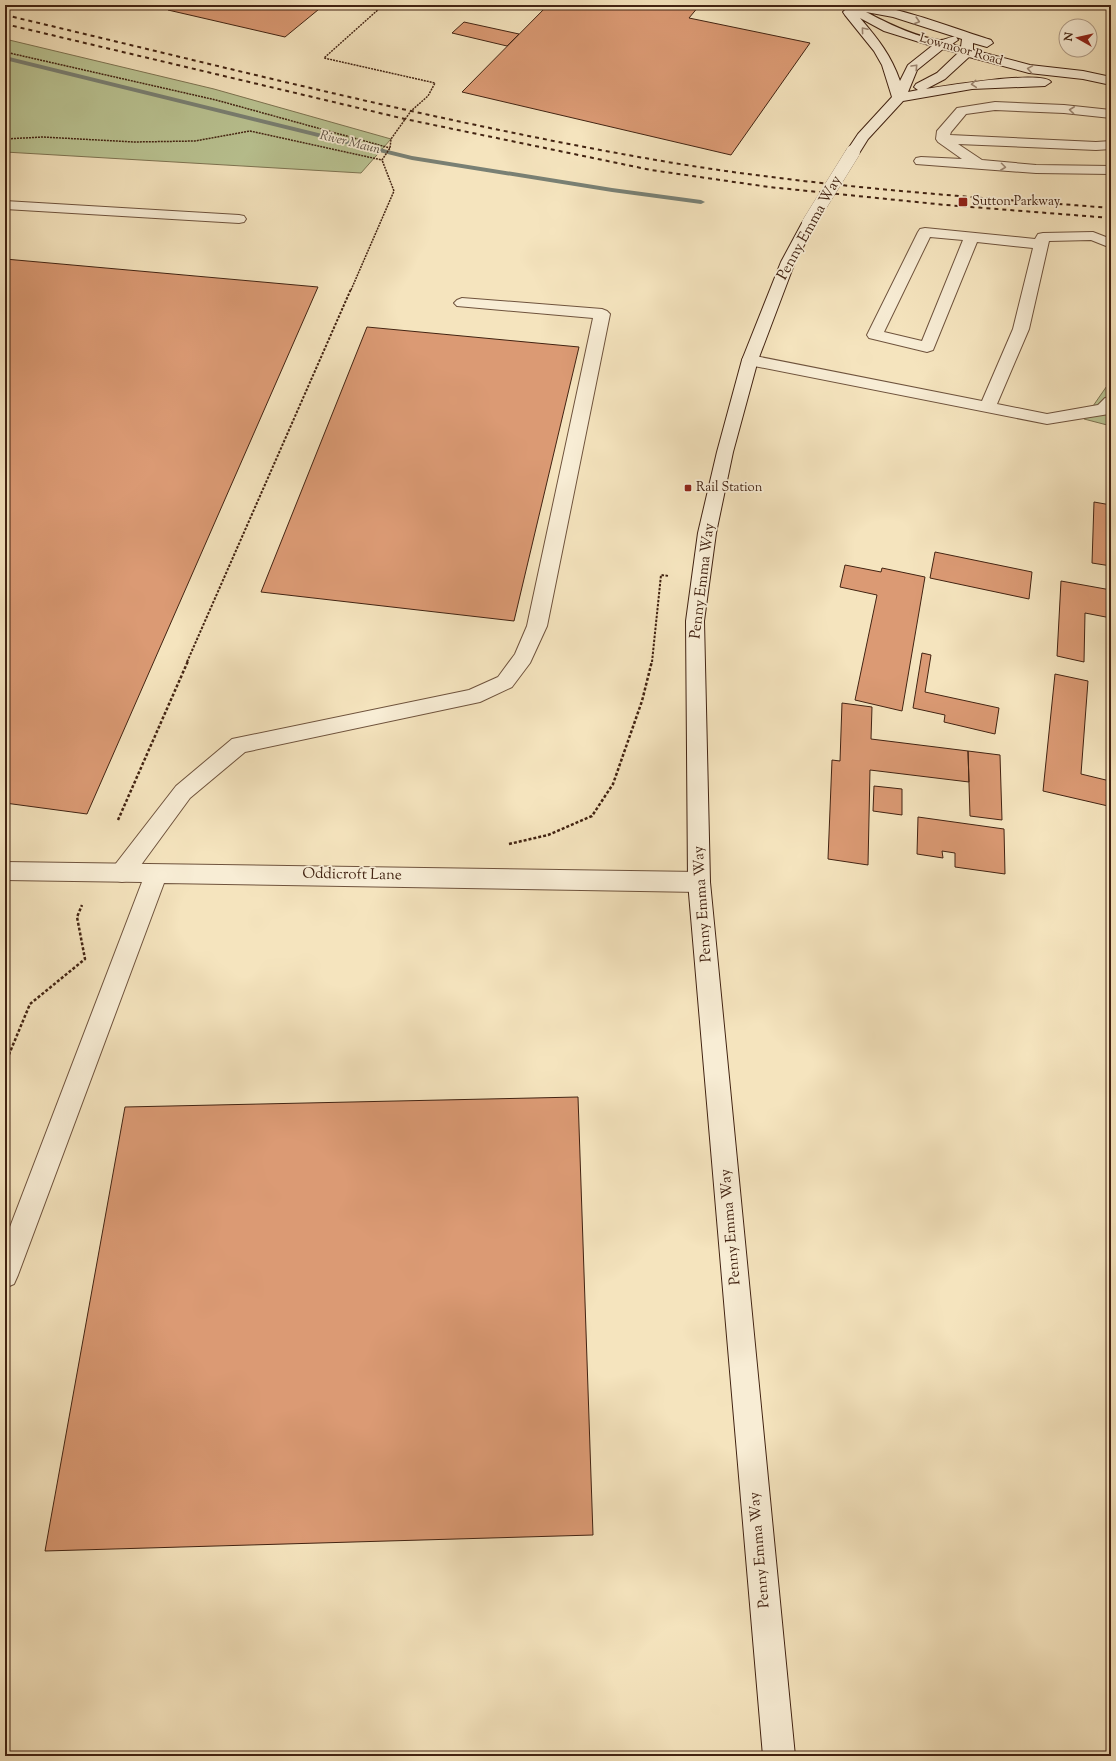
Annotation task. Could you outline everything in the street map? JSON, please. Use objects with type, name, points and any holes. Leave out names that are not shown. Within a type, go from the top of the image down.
[{"type":"main road","name":"Lowmoor Road","points":[[844,5],[888,28],[941,45],[1029,69],[1083,75]]},
{"type":"main road","points":[[844,5],[880,50],[888,65],[899,98],[965,85],[995,82],[1111,82]]},
{"type":"main road","name":"Lowmoor Road","points":[[852,5],[896,14],[996,46]]},
{"type":"main road","name":"Penny Emma Way","points":[[779,1756],[699,882],[695,621],[707,533],[725,452],[750,360],[788,262],[808,223],[863,137],[899,98],[912,68],[941,45],[966,36]]},
{"type":"main road","points":[[966,36],[968,44],[967,52]]},
{"type":"main road","name":"Penny Emma Way","points":[[899,98],[941,76],[967,52]]},
{"type":"main road","name":"Lowmoor Road","points":[[1034,57],[1083,75],[1111,82]]},
{"type":"main road","points":[[943,139],[944,131],[962,111],[994,106],[1064,109],[1111,114]]},
{"type":"main road","points":[[921,161],[1036,169],[1105,170],[1096,146],[1092,112]]},
{"type":"main road","points":[[943,139],[1096,146],[1111,144]]},
{"type":"main road","points":[[943,139],[978,164]]},
{"type":"main road","points":[[5,205],[239,219]]},
{"type":"main road","points":[[972,237],[927,347],[875,335],[925,232],[1041,244]]},
{"type":"main road","points":[[987,407],[1021,329],[1043,237],[1093,236],[1111,244]]},
{"type":"main road","points":[[122,873],[183,792],[238,745],[473,698],[505,682],[523,658],[537,626],[602,314],[462,303]]},
{"type":"main road","points":[[750,360],[1047,419],[1107,406]]},
{"type":"main road","name":"Oddicroft Lane","points":[[5,870],[699,882]]},
{"type":"main road","points":[[5,1274],[157,873]]},
{"type":"path","points":[[5,1064],[30,1004],[85,959],[77,917],[394,191],[383,159],[389,149],[391,138],[411,111],[428,96],[435,83],[324,58],[380,8],[379,5]]},
{"type":"path","points":[[5,52],[216,100],[389,149]]},
{"type":"path","points":[[5,139],[43,137],[134,142],[195,141],[250,131],[383,159]]},
{"type":"path","points":[[504,845],[548,836],[592,816],[613,784],[642,701],[653,659],[661,575],[700,582]]},
{"type":"green space","points":[[5,39],[214,89],[391,139],[361,173],[5,152]]},
{"type":"green space","points":[[1111,380],[1111,426],[1084,419]]},
{"type":"building","points":[[175,5],[324,5],[285,37],[168,10]]},
{"type":"building","points":[[548,5],[696,5],[699,6],[689,18],[810,43],[731,155],[462,92]]},
{"type":"building","points":[[464,22],[519,34],[507,46],[452,33]]},
{"type":"building","points":[[5,259],[318,287],[87,814],[5,803]]},
{"type":"building","points":[[367,327],[579,347],[514,621],[261,592]]},
{"type":"building","points":[[1094,502],[1111,505],[1111,566],[1092,563]]},
{"type":"building","points":[[935,552],[1032,572],[1029,599],[930,578]]},
{"type":"building","points":[[845,565],[881,572],[882,568],[925,577],[902,711],[855,700],[877,595],[840,587]]},
{"type":"building","points":[[1061,581],[1111,590],[1111,618],[1085,613],[1084,662],[1057,656]]},
{"type":"building","points":[[922,653],[931,655],[925,692],[999,708],[995,734],[944,722],[945,715],[913,708]]},
{"type":"building","points":[[1055,674],[1088,681],[1081,774],[1110,781],[1108,806],[1043,791]]},
{"type":"building","points":[[842,703],[872,707],[871,739],[968,751],[969,782],[870,770],[868,865],[828,859],[832,760],[840,761]]},
{"type":"building","points":[[968,751],[1000,755],[1002,820],[970,816]]},
{"type":"building","points":[[874,786],[902,789],[902,815],[873,811]]},
{"type":"building","points":[[918,817],[1004,829],[1005,874],[955,867],[955,853],[942,851],[943,858],[917,854]]},
{"type":"building","points":[[578,1097],[593,1535],[45,1551],[125,1107]]},
{"type":"waterway","name":"River Maun","points":[[5,58],[412,158],[612,190],[701,202]]},
{"type":"railway","points":[[5,15],[411,111],[574,145],[656,160],[769,177],[883,189],[1111,208]]},
{"type":"railway","points":[[5,24],[405,119],[651,170],[769,187],[946,205],[1111,218]]},
{"type":"place","name":"Sutton Parkway","points":[[963,202]]},
{"type":"place","name":"Rail Station","points":[[688,488]]}]
